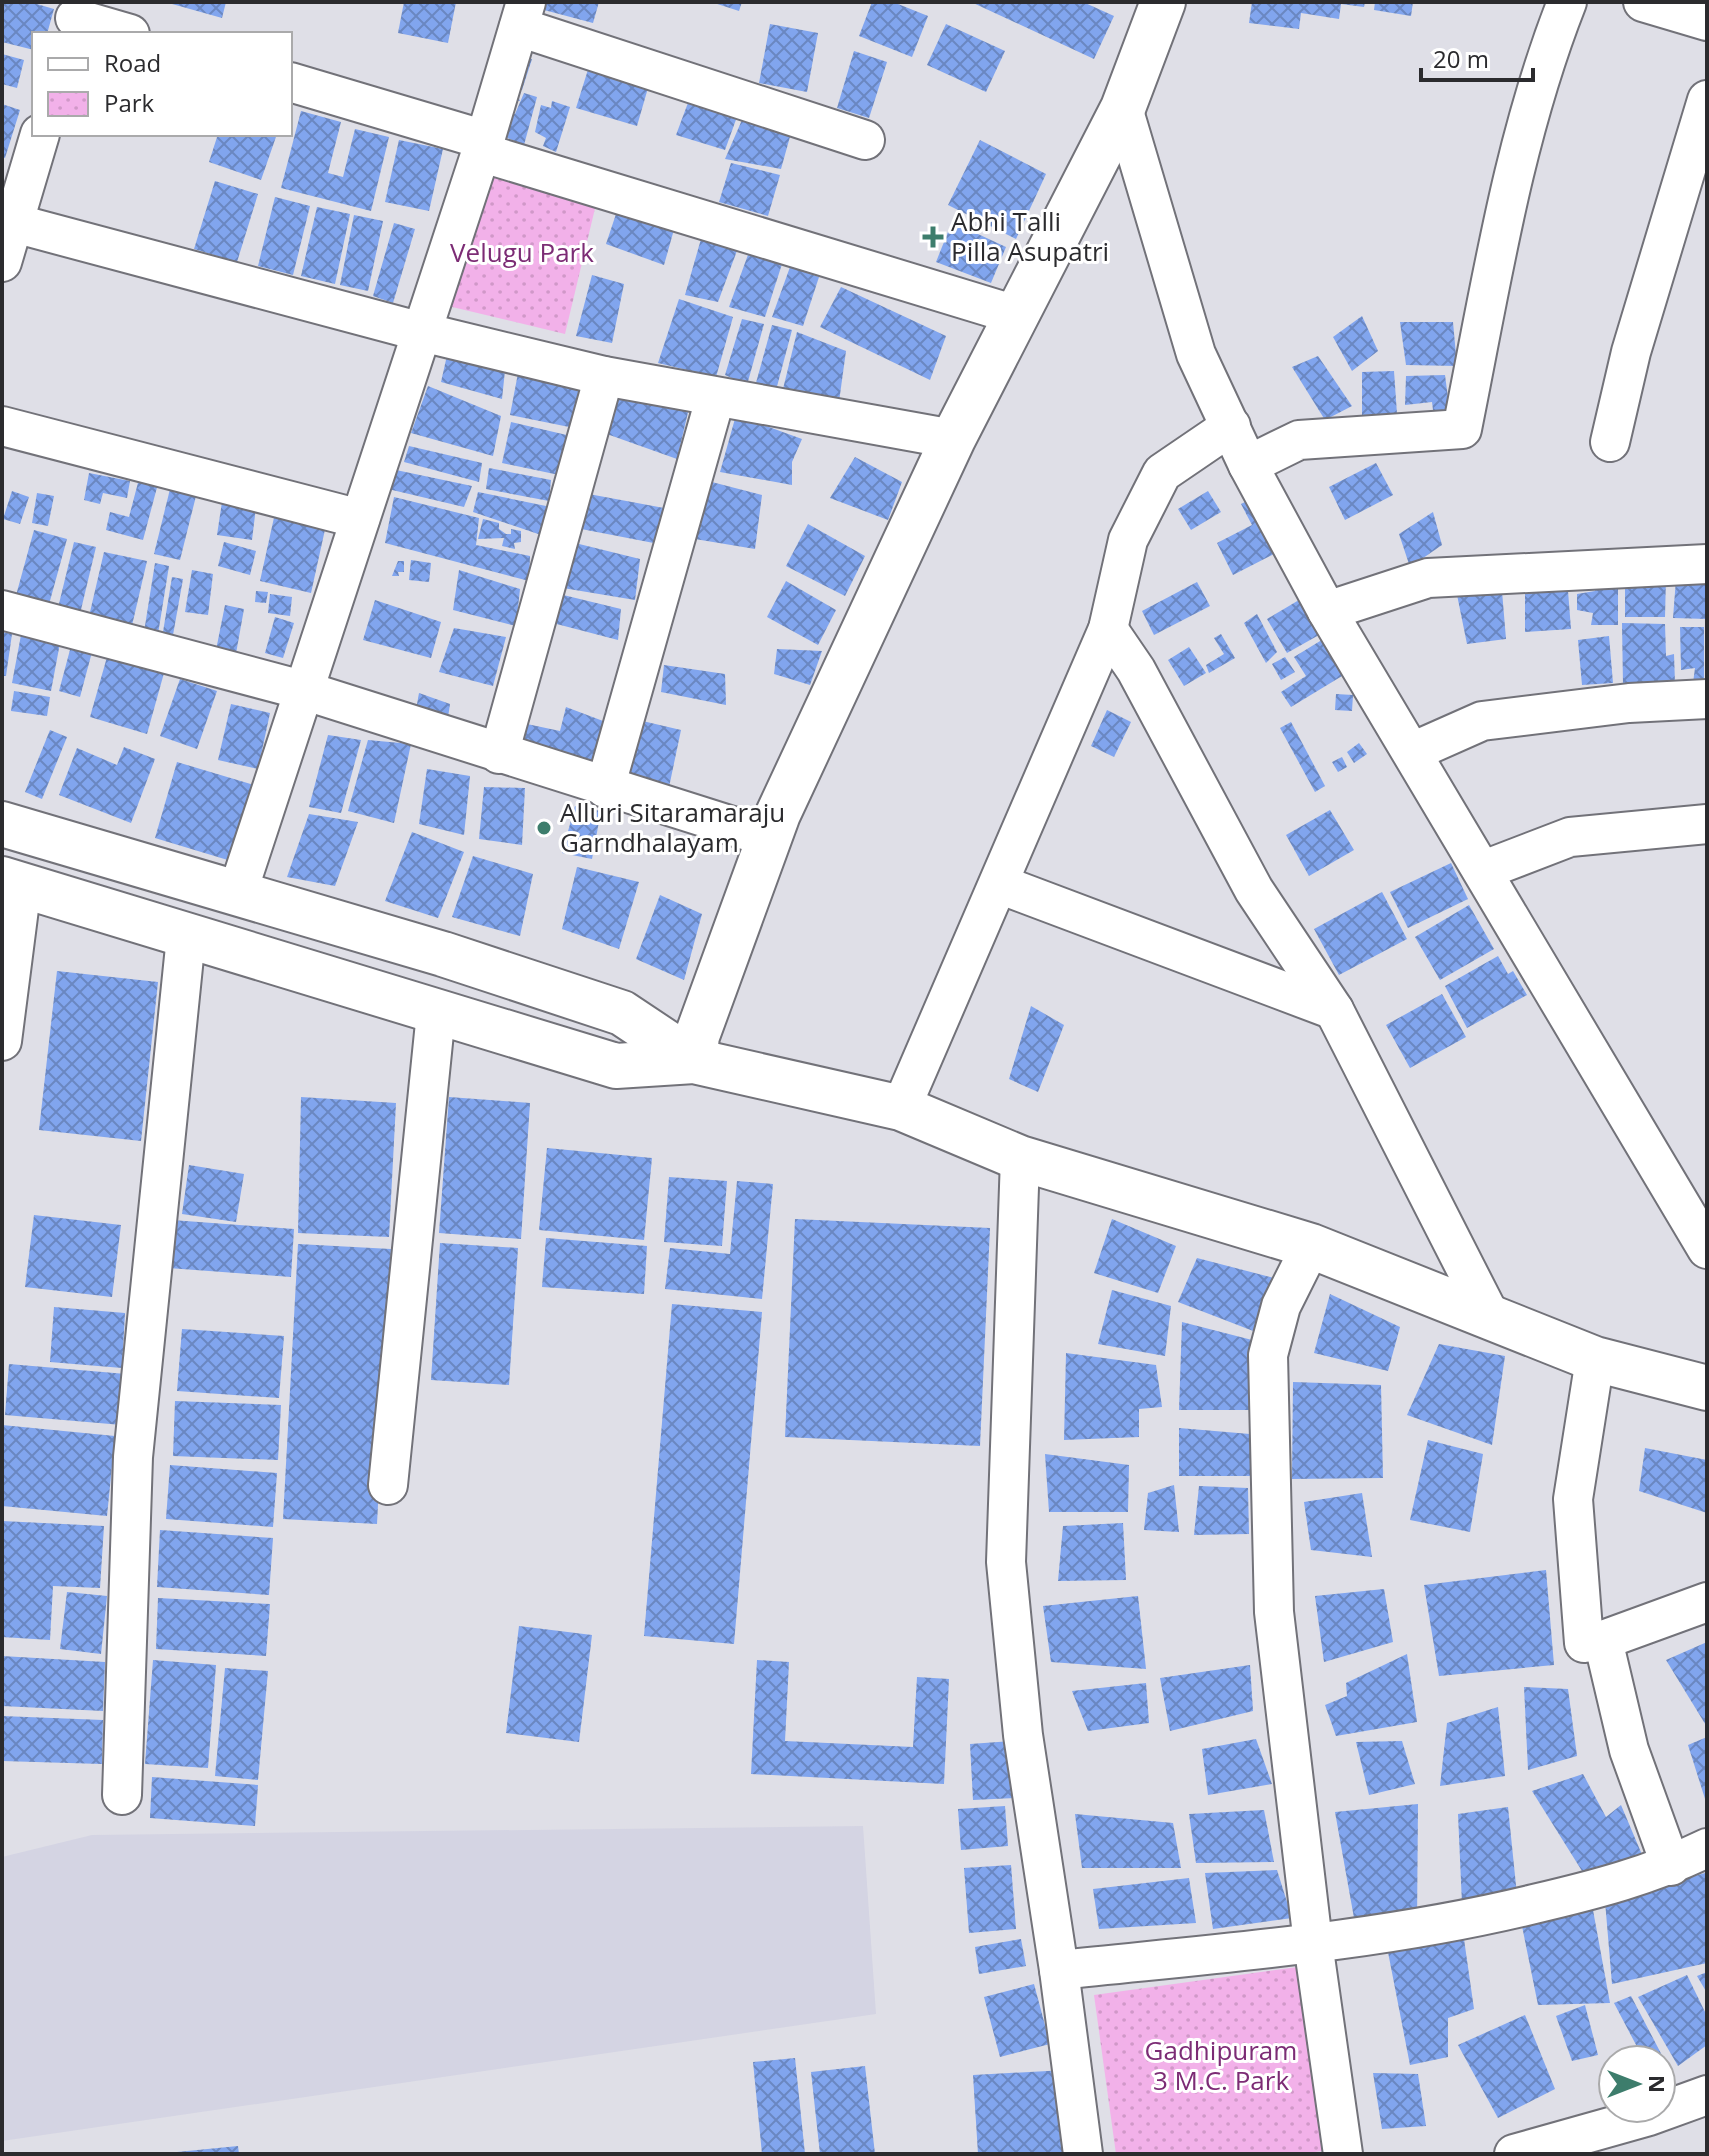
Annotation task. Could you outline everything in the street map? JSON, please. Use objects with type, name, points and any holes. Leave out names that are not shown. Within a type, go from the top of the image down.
[{"type":"main road","points":[[694,1061],[697,1036],[770,838],[953,439],[1123,108],[1163,2]]},
{"type":"main road","points":[[2,824],[443,954],[622,1013],[694,1061]]},
{"type":"main road","points":[[12,882],[616,1066],[694,1061],[901,1108],[1020,1158],[1311,1246],[1595,1359],[1707,1388]]},
{"type":"street","points":[[1248,465],[1299,440],[1462,429],[1514,168],[1544,60],[1567,2]]},
{"type":"street","points":[[1643,2],[1707,21]]},
{"type":"street","points":[[237,894],[306,691],[522,14],[865,140]]},
{"type":"street","points":[[75,18],[123,32]]},
{"type":"street","points":[[292,83],[1016,315]]},
{"type":"street","points":[[1610,442],[1631,352],[1707,100]]},
{"type":"street","points":[[1123,108],[1196,354],[1248,465],[1327,611],[1707,1249]]},
{"type":"street","points":[[2,262],[39,136]]},
{"type":"street","points":[[14,223],[422,332],[604,376],[715,399],[953,439]]},
{"type":"street","points":[[499,754],[604,376]]},
{"type":"street","points":[[605,788],[715,399]]},
{"type":"street","points":[[2,426],[360,519]]},
{"type":"street","points":[[901,1108],[1108,629],[1128,540],[1162,473],[1231,426]]},
{"type":"street","points":[[1327,611],[1428,578],[1707,564]]},
{"type":"street","points":[[2,610],[306,691],[770,838]]},
{"type":"street","points":[[1108,629],[1136,670],[1254,890],[1334,1010],[1492,1320]]},
{"type":"street","points":[[1412,752],[1482,721],[1629,703],[1707,699]]},
{"type":"street","points":[[1484,870],[1570,837],[1707,824]]},
{"type":"street","points":[[2,1041],[12,882]]},
{"type":"street","points":[[999,884],[1334,1010]]},
{"type":"street","points":[[122,1795],[133,1457],[186,937]]},
{"type":"street","points":[[388,1485],[436,1013]]},
{"type":"street","points":[[1020,1158],[1006,1562],[1023,1735],[1083,2154]]},
{"type":"street","points":[[1311,1246],[1281,1306],[1268,1355],[1274,1612],[1313,1943],[1343,2154]]},
{"type":"street","points":[[1595,1359],[1573,1499],[1584,1643],[1603,1640],[1707,1602]]},
{"type":"street","points":[[1603,1640],[1629,1750],[1671,1866]]},
{"type":"street","points":[[1059,1970],[1442,1926],[1606,1887],[1671,1866],[1707,1848]]},
{"type":"street","points":[[1514,2154],[1649,2116],[1707,2095]]},
{"type":"shaded area","points":[[863,1826],[876,2014],[2,2141],[2,1857],[92,1835]]},
{"type":"green space","name":"Velugu Park","points":[[479,172],[597,200],[565,334],[448,306]]},
{"type":"green space","name":"Gadhipuram 3 M.C. Park","points":[[1298,1967],[1323,2151],[1298,2154],[1116,2154],[1094,1995]]},
{"type":"building","points":[[2,2],[30,2],[54,9],[48,32],[32,32],[32,50],[2,42]]},
{"type":"building","points":[[165,2],[226,2],[222,18]]},
{"type":"building","points":[[404,2],[456,2],[448,43],[398,33]]},
{"type":"building","points":[[546,2],[599,2],[593,23],[544,10]]},
{"type":"building","points":[[711,2],[742,2],[739,11]]},
{"type":"building","points":[[872,2],[893,2],[928,16],[912,57],[859,36]]},
{"type":"building","points":[[971,2],[1083,2],[1114,16],[1094,59]]},
{"type":"building","points":[[1252,2],[1365,2],[1364,7],[1341,4],[1339,19],[1301,13],[1299,29],[1249,23]]},
{"type":"building","points":[[1375,2],[1413,2],[1411,16],[1374,10]]},
{"type":"building","points":[[770,24],[818,33],[807,92],[759,83]]},
{"type":"building","points":[[946,24],[1005,51],[986,92],[927,65]]},
{"type":"building","points":[[854,51],[887,62],[869,118],[837,108]]},
{"type":"building","points":[[2,54],[24,60],[17,88],[2,84]]},
{"type":"building","points":[[519,56],[532,59],[522,90],[515,89],[520,101],[506,101]]},
{"type":"building","points":[[591,60],[650,81],[637,126],[576,108]]},
{"type":"building","points":[[692,92],[742,103],[725,150],[676,135]]},
{"type":"building","points":[[524,93],[537,97],[524,145],[503,136],[508,113],[515,114]]},
{"type":"building","points":[[552,101],[570,107],[556,152],[543,146],[546,138],[535,132],[541,105],[551,108]]},
{"type":"building","points":[[2,104],[20,110],[5,158],[2,157]]},
{"type":"building","points":[[301,111],[341,122],[328,173],[343,177],[355,129],[389,137],[371,211],[281,188]]},
{"type":"building","points":[[745,113],[793,126],[781,169],[725,159]]},
{"type":"building","points":[[217,136],[276,136],[261,180],[209,162]]},
{"type":"building","points":[[399,140],[443,149],[429,211],[385,202]]},
{"type":"building","points":[[980,140],[1046,174],[1016,239],[948,205]]},
{"type":"building","points":[[731,163],[780,175],[768,216],[719,202]]},
{"type":"building","points":[[215,181],[258,194],[237,262],[194,249]]},
{"type":"building","points":[[275,197],[310,206],[293,275],[258,266]]},
{"type":"building","points":[[620,202],[675,226],[664,265],[606,244]]},
{"type":"building","points":[[317,207],[350,214],[335,284],[301,276]]},
{"type":"building","points":[[354,215],[383,221],[368,291],[340,285]]},
{"type":"building","points":[[952,222],[1006,247],[991,283],[936,262]]},
{"type":"building","points":[[394,223],[415,229],[393,303],[373,296]]},
{"type":"building","points":[[701,239],[738,248],[718,302],[685,295]]},
{"type":"building","points":[[749,252],[782,264],[765,317],[729,307]]},
{"type":"building","points":[[790,267],[819,277],[803,326],[772,317]]},
{"type":"building","points":[[592,275],[624,284],[612,343],[576,336]]},
{"type":"building","points":[[841,287],[946,336],[930,380],[820,327]]},
{"type":"building","points":[[679,299],[733,317],[716,377],[658,363]]},
{"type":"building","points":[[1362,316],[1378,351],[1352,371],[1333,337]]},
{"type":"building","points":[[742,319],[764,324],[747,385],[725,375]]},
{"type":"building","points":[[1400,322],[1453,322],[1457,366],[1406,365]]},
{"type":"building","points":[[772,325],[792,330],[775,394],[754,390]]},
{"type":"building","points":[[797,332],[846,351],[838,409],[782,393]]},
{"type":"building","points":[[448,351],[506,361],[502,399],[441,382]]},
{"type":"building","points":[[1318,356],[1352,406],[1325,420],[1292,367]]},
{"type":"building","points":[[519,368],[583,385],[579,429],[510,415]]},
{"type":"building","points":[[1394,371],[1397,414],[1362,415],[1362,372]]},
{"type":"building","points":[[1445,375],[1450,413],[1434,418],[1432,402],[1405,405],[1406,376]]},
{"type":"building","points":[[621,382],[690,404],[677,459],[604,433]]},
{"type":"building","points":[[428,386],[501,416],[493,456],[411,433]]},
{"type":"building","points":[[736,415],[802,439],[792,462],[792,485],[720,472]]},
{"type":"building","points":[[511,422],[571,436],[564,476],[502,463]]},
{"type":"building","points":[[409,446],[482,463],[479,482],[404,462]]},
{"type":"building","points":[[855,457],[902,482],[888,520],[830,498]]},
{"type":"building","points":[[1376,463],[1393,495],[1345,520],[1329,487]]},
{"type":"building","points":[[489,468],[551,480],[549,501],[486,489]]},
{"type":"building","points":[[396,470],[472,486],[464,507],[388,489]]},
{"type":"building","points":[[89,473],[130,481],[127,498],[103,493],[100,504],[84,500]]},
{"type":"building","points":[[140,475],[159,480],[143,540],[106,530],[110,512],[129,517]]},
{"type":"building","points":[[708,481],[762,495],[755,549],[695,539]]},
{"type":"building","points":[[171,485],[197,492],[180,560],[154,554]]},
{"type":"building","points":[[12,491],[29,497],[20,524],[3,519]]},
{"type":"building","points":[[1208,491],[1221,512],[1191,530],[1178,509]]},
{"type":"building","points":[[478,492],[546,506],[544,536],[473,512]]},
{"type":"building","points":[[578,492],[664,508],[664,545],[576,528]]},
{"type":"building","points":[[37,493],[54,496],[48,526],[32,523]]},
{"type":"building","points":[[394,497],[479,518],[476,545],[530,556],[529,581],[385,543]]},
{"type":"building","points":[[1249,500],[1276,553],[1233,575],[1217,543],[1252,525],[1241,504]]},
{"type":"building","points":[[222,502],[256,507],[252,540],[217,535]]},
{"type":"building","points":[[1433,512],[1442,545],[1410,567],[1399,534]]},
{"type":"building","points":[[275,513],[326,525],[311,593],[260,581]]},
{"type":"building","points":[[483,519],[499,523],[499,529],[506,534],[511,534],[511,529],[521,531],[521,542],[514,543],[515,549],[502,546],[504,538],[478,539]]},
{"type":"building","points":[[808,524],[865,556],[845,596],[786,566]]},
{"type":"building","points":[[34,530],[67,539],[48,608],[15,599]]},
{"type":"building","points":[[74,542],[96,547],[79,618],[57,612]]},
{"type":"building","points":[[224,542],[256,551],[250,575],[218,566]]},
{"type":"building","points":[[571,542],[640,559],[635,600],[557,587]]},
{"type":"building","points":[[104,552],[147,561],[130,634],[87,625]]},
{"type":"building","points":[[411,560],[431,563],[429,582],[409,580]]},
{"type":"building","points":[[398,561],[404,561],[404,572],[392,576]]},
{"type":"building","points":[[155,563],[169,566],[158,634],[144,632]]},
{"type":"building","points":[[192,570],[213,574],[208,615],[185,612]]},
{"type":"building","points":[[459,570],[520,589],[516,626],[453,610]]},
{"type":"building","points":[[172,577],[183,579],[173,635],[163,632]]},
{"type":"building","points":[[1666,577],[1665,617],[1625,617],[1625,578]]},
{"type":"building","points":[[1707,578],[1707,619],[1673,618],[1676,579]]},
{"type":"building","points":[[786,581],[836,610],[818,645],[767,617]]},
{"type":"building","points":[[1596,581],[1618,581],[1618,625],[1591,625],[1593,613],[1577,610],[1577,594],[1595,591]]},
{"type":"building","points":[[1197,582],[1210,606],[1154,635],[1142,611]]},
{"type":"building","points":[[1455,585],[1502,591],[1506,639],[1467,644]]},
{"type":"building","points":[[1525,589],[1568,591],[1571,629],[1525,632]]},
{"type":"building","points":[[256,591],[268,592],[266,603],[255,602]]},
{"type":"building","points":[[551,592],[621,609],[618,640],[549,622]]},
{"type":"building","points":[[270,594],[292,597],[290,616],[268,613]]},
{"type":"building","points":[[375,600],[441,622],[431,658],[363,640]]},
{"type":"building","points":[[1299,600],[1319,635],[1287,653],[1267,619]]},
{"type":"building","points":[[225,605],[244,609],[235,659],[215,655]]},
{"type":"building","points":[[1257,614],[1277,652],[1266,663],[1244,623]]},
{"type":"building","points":[[275,617],[294,623],[283,658],[265,653]]},
{"type":"building","points":[[1622,623],[1665,624],[1666,656],[1674,654],[1675,683],[1623,685]]},
{"type":"building","points":[[1680,627],[1704,627],[1704,683],[1693,683],[1695,668],[1681,670]]},
{"type":"building","points":[[454,628],[506,637],[493,686],[439,672]]},
{"type":"building","points":[[2,632],[12,634],[6,676],[2,676]]},
{"type":"building","points":[[1221,634],[1235,658],[1209,673],[1206,665],[1224,654],[1214,638]]},
{"type":"building","points":[[21,635],[60,643],[51,691],[12,683]]},
{"type":"building","points":[[1609,636],[1613,683],[1582,685],[1578,640]]},
{"type":"building","points":[[1325,638],[1347,673],[1291,707],[1281,692],[1306,676],[1294,657]]},
{"type":"building","points":[[71,646],[92,652],[80,697],[59,691]]},
{"type":"building","points":[[1189,647],[1206,673],[1184,686],[1168,660]]},
{"type":"building","points":[[777,649],[822,651],[810,685],[774,674]]},
{"type":"building","points":[[107,657],[164,673],[147,734],[90,717]]},
{"type":"building","points":[[1285,657],[1295,672],[1281,680],[1272,664]]},
{"type":"building","points":[[664,665],[725,674],[726,705],[661,692]]},
{"type":"building","points":[[180,679],[217,691],[197,749],[160,736]]},
{"type":"building","points":[[14,691],[50,697],[47,716],[11,711]]},
{"type":"building","points":[[419,693],[450,704],[447,724],[415,715]]},
{"type":"building","points":[[1336,694],[1353,695],[1352,711],[1335,710]]},
{"type":"building","points":[[231,704],[270,713],[258,769],[218,760]]},
{"type":"building","points":[[566,707],[611,724],[599,774],[522,749],[527,724],[560,731]]},
{"type":"building","points":[[1107,710],[1131,722],[1114,757],[1091,746]]},
{"type":"building","points":[[634,719],[681,730],[668,792],[621,778]]},
{"type":"building","points":[[1291,722],[1325,786],[1315,792],[1280,728]]},
{"type":"building","points":[[50,730],[67,737],[42,799],[25,792]]},
{"type":"building","points":[[328,735],[361,740],[341,813],[309,807]]},
{"type":"building","points":[[368,740],[411,744],[394,823],[348,811]]},
{"type":"building","points":[[1359,743],[1367,754],[1354,763],[1347,752]]},
{"type":"building","points":[[124,747],[155,759],[131,823],[59,795],[77,748],[117,765]]},
{"type":"building","points":[[1342,757],[1347,767],[1338,772],[1332,762]]},
{"type":"building","points":[[177,762],[254,785],[231,861],[155,838]]},
{"type":"building","points":[[427,769],[470,776],[464,835],[419,824]]},
{"type":"building","points":[[484,787],[525,788],[522,845],[479,839]]},
{"type":"building","points":[[575,806],[601,811],[592,859],[562,853]]},
{"type":"building","points":[[1330,810],[1354,850],[1309,876],[1286,835]]},
{"type":"building","points":[[309,814],[358,822],[335,886],[287,877]]},
{"type":"building","points":[[412,832],[464,852],[438,918],[385,901]]},
{"type":"building","points":[[473,856],[533,874],[520,936],[452,917]]},
{"type":"building","points":[[1451,863],[1468,899],[1408,928],[1390,892]]},
{"type":"building","points":[[577,867],[639,882],[619,949],[562,929]]},
{"type":"building","points":[[1382,892],[1407,939],[1339,975],[1314,929]]},
{"type":"building","points":[[660,895],[702,914],[684,980],[636,959]]},
{"type":"building","points":[[1469,905],[1494,949],[1440,980],[1415,937]]},
{"type":"building","points":[[1498,956],[1508,974],[1513,971],[1527,995],[1467,1028],[1445,986]]},
{"type":"building","points":[[57,971],[158,982],[141,1141],[39,1130]]},
{"type":"building","points":[[1442,994],[1466,1037],[1410,1068],[1386,1025]]},
{"type":"building","points":[[1031,1006],[1064,1025],[1038,1092],[1009,1079]]},
{"type":"building","points":[[301,1097],[396,1103],[389,1237],[298,1233]]},
{"type":"building","points":[[449,1097],[530,1103],[521,1239],[439,1233]]},
{"type":"building","points":[[547,1148],[652,1158],[644,1240],[539,1230]]},
{"type":"building","points":[[189,1165],[244,1174],[236,1222],[182,1214]]},
{"type":"building","points":[[669,1177],[727,1181],[722,1246],[664,1242]]},
{"type":"building","points":[[737,1181],[773,1184],[762,1299],[665,1289],[670,1248],[730,1254]]},
{"type":"building","points":[[34,1215],[121,1225],[112,1297],[25,1287]]},
{"type":"building","points":[[795,1219],[990,1228],[980,1446],[785,1437]]},
{"type":"building","points":[[1112,1219],[1176,1246],[1158,1293],[1094,1273]]},
{"type":"building","points":[[172,1220],[294,1229],[291,1277],[168,1268]]},
{"type":"building","points":[[546,1238],[647,1246],[644,1294],[542,1287]]},
{"type":"building","points":[[440,1243],[518,1248],[509,1385],[431,1380]]},
{"type":"building","points":[[298,1244],[391,1249],[377,1524],[283,1519]]},
{"type":"building","points":[[1197,1258],[1274,1278],[1261,1334],[1178,1302]]},
{"type":"building","points":[[1112,1290],[1171,1306],[1165,1356],[1098,1344]]},
{"type":"building","points":[[1330,1294],[1400,1327],[1388,1371],[1314,1353]]},
{"type":"building","points":[[672,1304],[762,1312],[734,1644],[644,1636]]},
{"type":"building","points":[[54,1307],[125,1313],[122,1368],[50,1362]]},
{"type":"building","points":[[1182,1322],[1256,1341],[1255,1410],[1179,1410]]},
{"type":"building","points":[[182,1329],[284,1336],[279,1398],[177,1391]]},
{"type":"building","points":[[1439,1344],[1505,1356],[1492,1445],[1407,1415]]},
{"type":"building","points":[[1066,1353],[1156,1365],[1162,1407],[1139,1409],[1139,1437],[1064,1440]]},
{"type":"building","points":[[9,1364],[126,1374],[122,1425],[5,1415]]},
{"type":"building","points":[[1293,1382],[1381,1385],[1383,1478],[1292,1479]]},
{"type":"building","points":[[175,1401],[281,1405],[278,1460],[173,1456]]},
{"type":"building","points":[[2,1425],[115,1436],[107,1516],[2,1506]]},
{"type":"building","points":[[1179,1428],[1250,1434],[1253,1476],[1179,1476]]},
{"type":"building","points":[[1428,1440],[1483,1454],[1470,1532],[1410,1520]]},
{"type":"building","points":[[1645,1448],[1707,1460],[1707,1513],[1639,1491]]},
{"type":"building","points":[[1045,1454],[1129,1465],[1128,1512],[1049,1512]]},
{"type":"building","points":[[170,1465],[277,1473],[273,1527],[166,1519]]},
{"type":"building","points":[[1174,1485],[1179,1532],[1144,1530],[1148,1493]]},
{"type":"building","points":[[1199,1486],[1248,1488],[1249,1534],[1194,1535]]},
{"type":"building","points":[[1362,1493],[1372,1557],[1311,1550],[1304,1502]]},
{"type":"building","points":[[2,1521],[104,1526],[100,1588],[53,1586],[50,1640],[2,1637]]},
{"type":"building","points":[[1123,1523],[1126,1580],[1058,1581],[1063,1526]]},
{"type":"building","points":[[160,1530],[273,1538],[269,1595],[157,1587]]},
{"type":"building","points":[[1546,1570],[1554,1665],[1439,1676],[1424,1585]]},
{"type":"building","points":[[1384,1589],[1393,1642],[1324,1662],[1315,1596]]},
{"type":"building","points":[[67,1592],[107,1596],[101,1654],[60,1649]]},
{"type":"building","points":[[1138,1596],[1146,1669],[1051,1662],[1043,1606]]},
{"type":"building","points":[[158,1598],[270,1604],[266,1656],[156,1649]]},
{"type":"building","points":[[519,1626],[592,1635],[579,1742],[506,1733]]},
{"type":"building","points":[[1707,1642],[1707,1727],[1666,1660]]},
{"type":"building","points":[[1407,1654],[1417,1722],[1336,1736],[1325,1705],[1347,1696],[1346,1683]]},
{"type":"building","points":[[2,1656],[105,1662],[103,1711],[2,1706]]},
{"type":"building","points":[[153,1660],[216,1665],[208,1768],[145,1764]]},
{"type":"building","points":[[757,1660],[789,1662],[785,1741],[913,1747],[917,1677],[949,1679],[944,1784],[751,1774]]},
{"type":"building","points":[[1250,1665],[1253,1711],[1170,1731],[1160,1678]]},
{"type":"building","points":[[225,1668],[268,1671],[258,1780],[215,1776]]},
{"type":"building","points":[[1146,1683],[1149,1723],[1088,1731],[1072,1691]]},
{"type":"building","points":[[1524,1687],[1568,1689],[1577,1756],[1528,1770]]},
{"type":"building","points":[[1498,1707],[1505,1776],[1440,1786],[1447,1723]]},
{"type":"building","points":[[2,1716],[103,1720],[102,1764],[2,1761]]},
{"type":"building","points":[[1707,1737],[1707,1802],[1706,1802],[1688,1745]]},
{"type":"building","points":[[1256,1739],[1272,1784],[1208,1795],[1202,1749]]},
{"type":"building","points":[[1012,1741],[1015,1798],[973,1800],[970,1744]]},
{"type":"building","points":[[1402,1741],[1415,1784],[1369,1795],[1356,1742]]},
{"type":"building","points":[[1583,1774],[1606,1817],[1621,1805],[1643,1857],[1582,1871],[1532,1791]]},
{"type":"building","points":[[152,1777],[258,1785],[255,1826],[150,1818]]},
{"type":"building","points":[[1418,1804],[1417,1923],[1354,1918],[1335,1812]]},
{"type":"building","points":[[1005,1806],[1008,1846],[961,1850],[958,1809]]},
{"type":"building","points":[[1508,1807],[1518,1905],[1462,1904],[1458,1814]]},
{"type":"building","points":[[1264,1810],[1274,1862],[1196,1863],[1189,1814]]},
{"type":"building","points":[[1075,1814],[1173,1823],[1181,1868],[1082,1868]]},
{"type":"building","points":[[1011,1865],[1016,1929],[969,1933],[964,1868]]},
{"type":"building","points":[[1277,1870],[1292,1918],[1213,1929],[1205,1873]]},
{"type":"building","points":[[1705,1873],[1707,1963],[1612,1984],[1605,1901]]},
{"type":"building","points":[[1189,1878],[1196,1923],[1099,1929],[1093,1889]]},
{"type":"building","points":[[1593,1910],[1610,2003],[1538,2005],[1522,1926]]},
{"type":"building","points":[[1021,1939],[1026,1966],[979,1974],[975,1947]]},
{"type":"building","points":[[1464,1939],[1474,2009],[1448,2018],[1448,2057],[1410,2065],[1387,1947]]},
{"type":"building","points":[[1707,1972],[1707,1993],[1697,1976]]},
{"type":"building","points":[[1687,1975],[1707,2016],[1707,2045],[1678,2066],[1677,2044],[1665,2044],[1638,1997]]},
{"type":"building","points":[[1034,1984],[1050,2044],[1000,2057],[984,1997]]},
{"type":"building","points":[[1631,1996],[1656,2044],[1636,2044],[1614,2003]]},
{"type":"building","points":[[1585,2005],[1597,2055],[1572,2061],[1556,2016]]},
{"type":"building","points":[[1525,2015],[1555,2089],[1498,2118],[1458,2045]]},
{"type":"building","points":[[795,2058],[805,2154],[762,2154],[753,2062]]},
{"type":"building","points":[[865,2066],[875,2154],[820,2154],[811,2072]]},
{"type":"building","points":[[1066,2070],[1071,2154],[978,2154],[973,2075]]},
{"type":"building","points":[[1373,2073],[1418,2074],[1426,2126],[1382,2129]]},
{"type":"building","points":[[238,2146],[239,2154],[177,2154],[177,2152]]},
{"type":"place","name":"Abhi Talli Pilla Asupatri","points":[[933,237]]},
{"type":"place","name":"Alluri Sitaramaraju Garndhalayam","points":[[544,828]]}]
